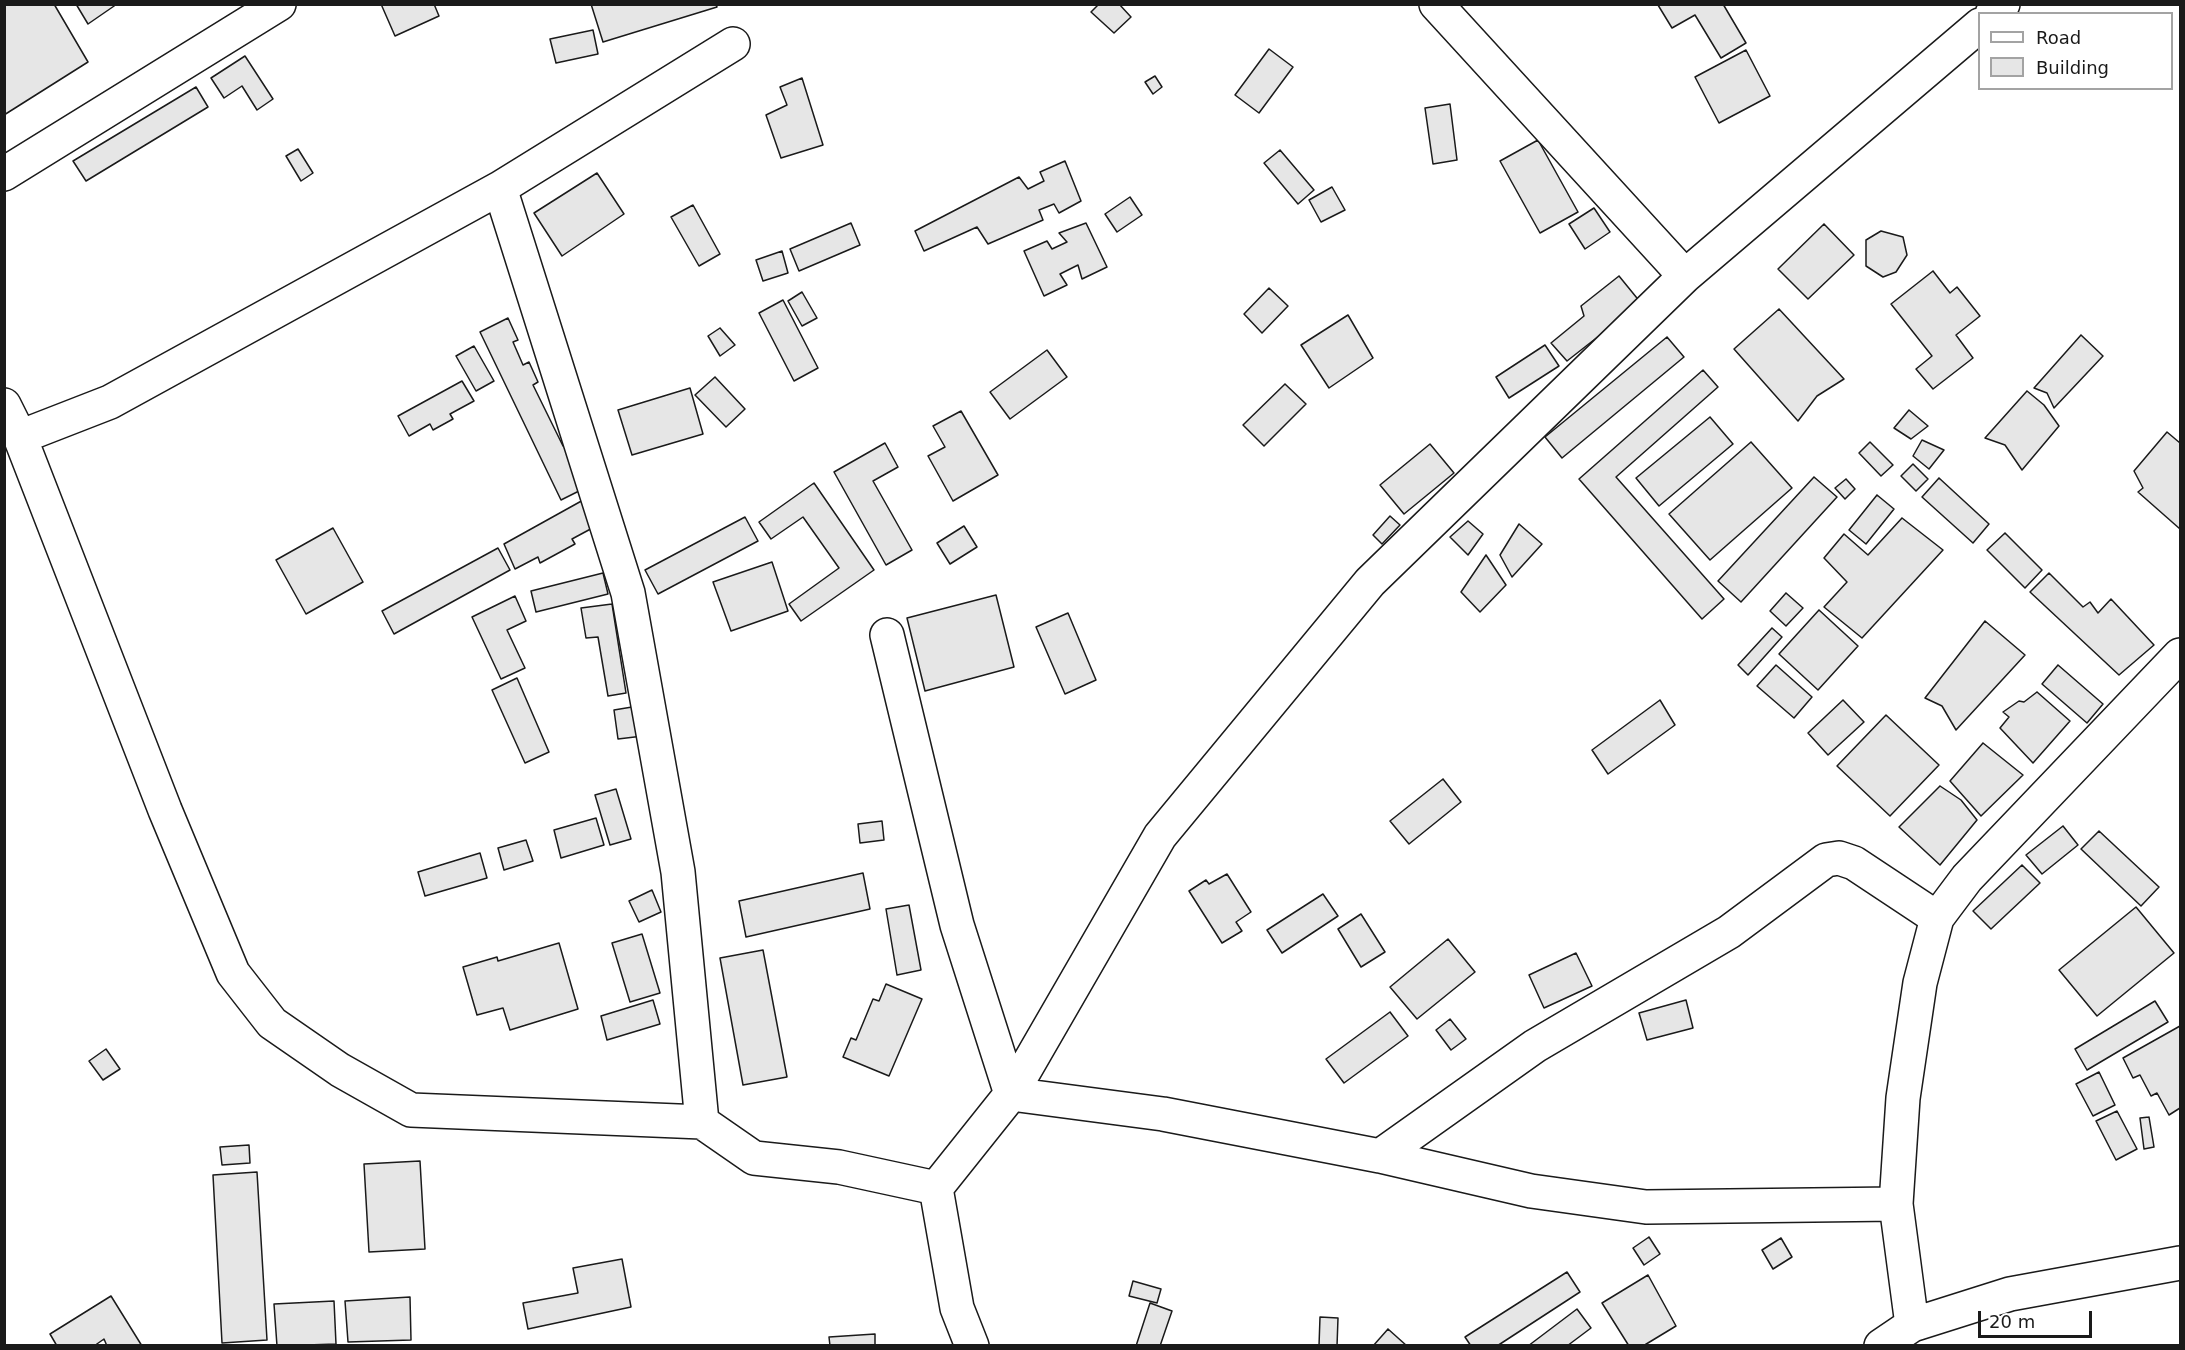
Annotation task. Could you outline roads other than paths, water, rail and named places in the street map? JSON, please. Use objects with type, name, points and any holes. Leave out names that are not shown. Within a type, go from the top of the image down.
[{"type":"street","points":[[4,174],[279,4]]},
{"type":"street","points":[[1436,4],[1685,276]]},
{"type":"street","points":[[972,1346],[957,1308],[936,1188],[1011,1094],[1160,836],[1370,582],[1685,276],[1978,27]]},
{"type":"street","points":[[20,437],[110,402],[500,188],[733,44]]},
{"type":"street","points":[[500,188],[628,593],[678,872],[702,1122]]},
{"type":"street","points":[[4,405],[20,437],[165,810],[233,973],[272,1023],[340,1070],[411,1110],[702,1122],[754,1158],[839,1167],[936,1188]]},
{"type":"street","points":[[887,635],[957,925],[1011,1094]]},
{"type":"street","points":[[1912,1325],[1896,1204],[1903,1098],[1920,983],[1937,918],[1967,878],[2181,655]]},
{"type":"street","points":[[1380,1156],[1534,1046],[1729,932],[1826,860],[1839,858],[1854,863],[1937,918]]},
{"type":"street","points":[[1011,1094],[1162,1114],[1380,1156],[1531,1191],[1646,1207],[1896,1204]]},
{"type":"street","points":[[1881,1346],[1912,1325],[2010,1294],[2181,1263]]}]
